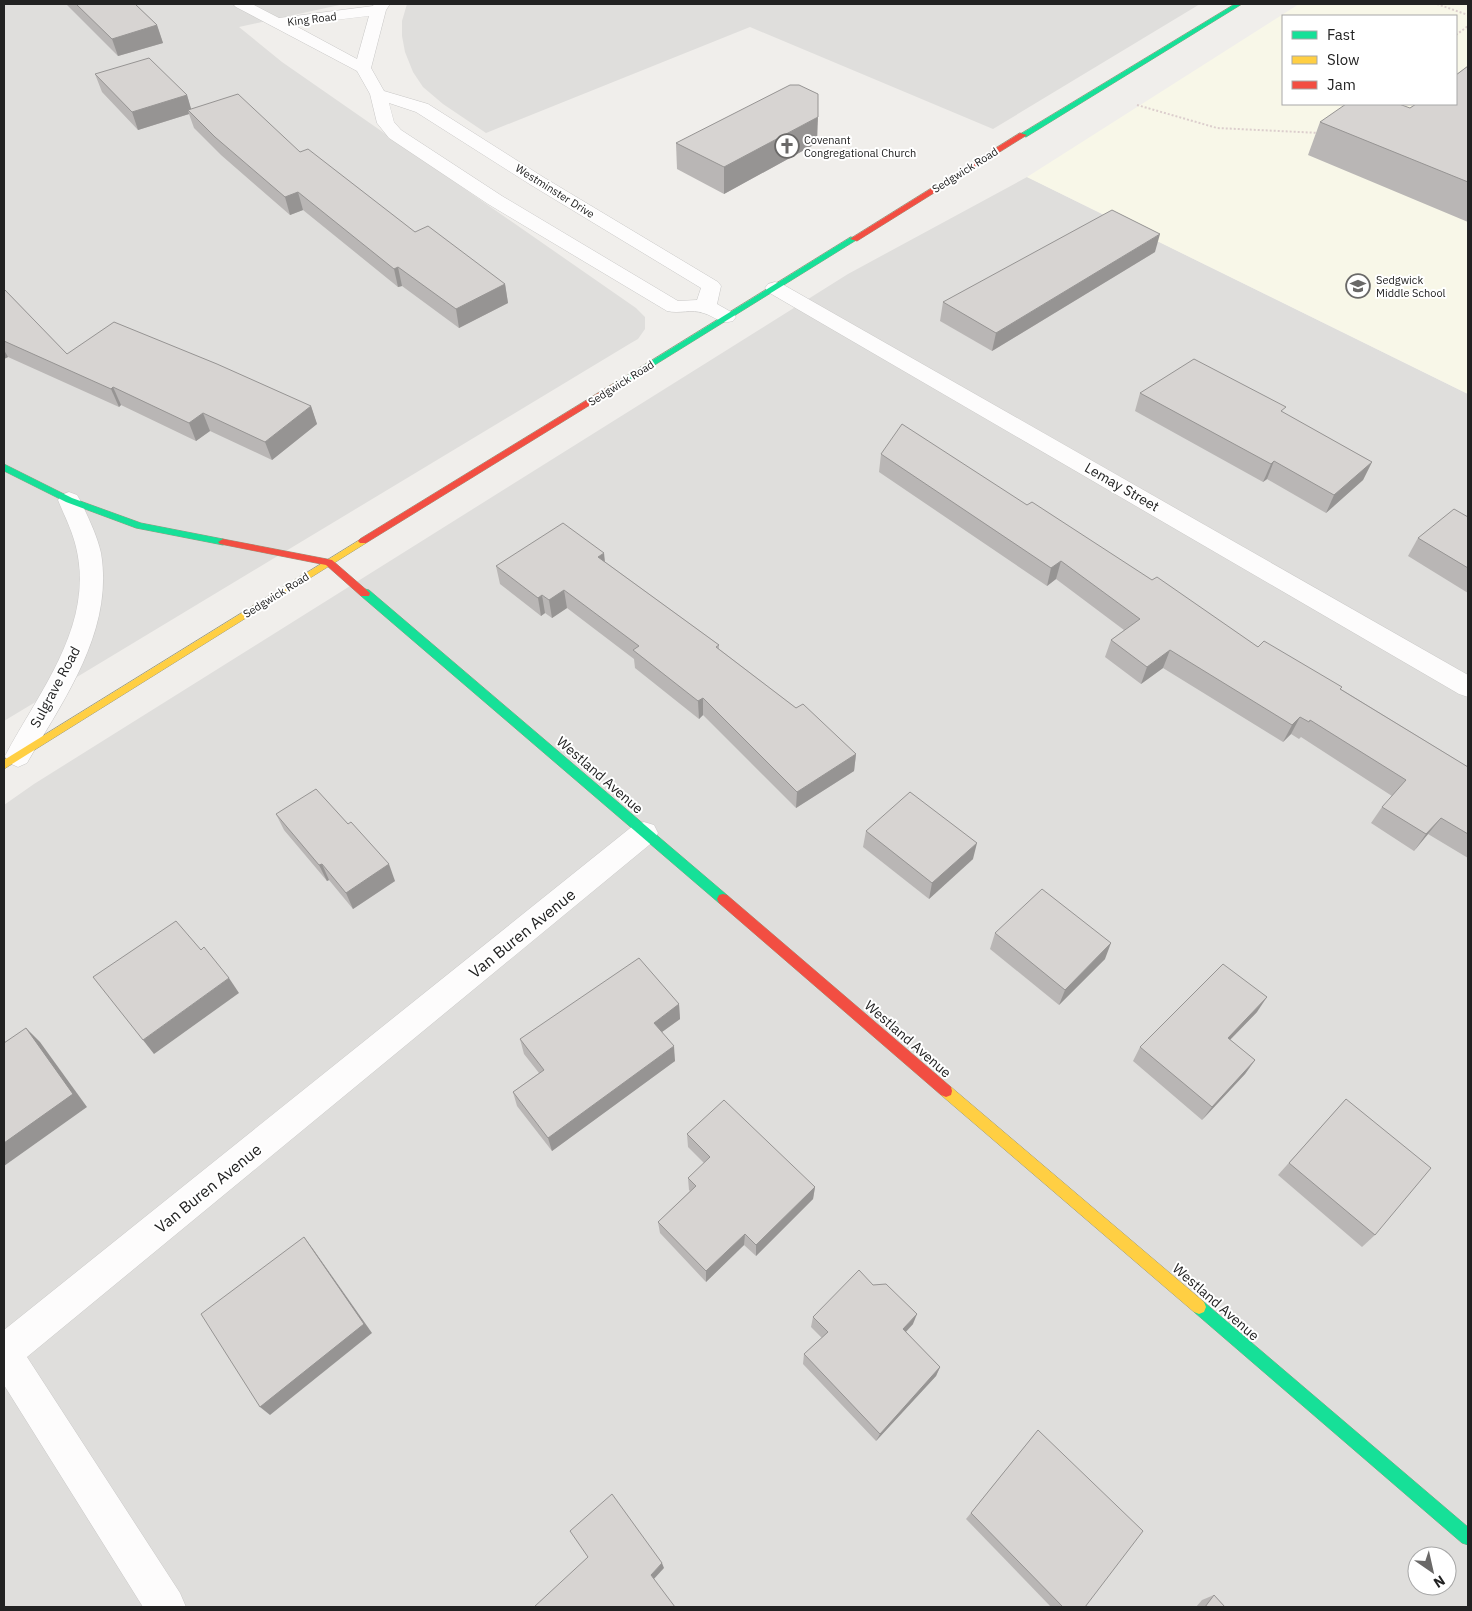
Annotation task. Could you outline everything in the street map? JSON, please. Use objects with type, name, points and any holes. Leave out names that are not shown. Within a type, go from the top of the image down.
[{"type":"main road","name":"Sedgwick Road","points":[[11,760],[726,317],[1239,4]]},
{"type":"main road","points":[[4,467],[70,500],[139,526],[329,562]]},
{"type":"main road","name":"Westland Avenue","points":[[329,562],[1468,1537]]},
{"type":"street","points":[[241,4],[362,68],[378,94],[386,123],[395,134],[495,200],[674,307],[706,306],[726,317]]},
{"type":"street","name":"King Road","points":[[276,23],[380,7],[362,68]]},
{"type":"street","name":"Westminster Drive","points":[[378,94],[422,108],[536,181],[711,286],[706,306]]},
{"type":"street","name":"Lemay Street","points":[[775,288],[1468,687]]},
{"type":"street","name":"Sulgrave Road","points":[[11,760],[70,663],[87,620],[91,586],[89,554],[70,500]]},
{"type":"street","name":"Van Buren Avenue","points":[[166,1607],[4,1353],[644,833]]},
{"type":"path","points":[[1437,4],[1468,15]]},
{"type":"path","points":[[1457,34],[1468,26]]},
{"type":"path","points":[[1134,104],[1217,128],[1322,133]]},
{"type":"shaded area","points":[[4,4],[344,4],[239,27],[282,62],[636,308],[645,317],[645,329],[638,339],[4,721]]},
{"type":"shaded area","points":[[407,4],[1200,4],[993,129],[750,27],[486,133],[443,104],[423,87],[413,72],[405,52],[402,36],[402,21]]},
{"type":"shaded area","name":"Sedgwick Middle School","points":[[1299,4],[1468,4],[1468,394],[1027,177]]},
{"type":"shaded area","points":[[1027,177],[1468,394],[1468,1607],[4,1607],[4,805],[34,784],[848,274]]},
{"type":"building","points":[[76,4],[135,4],[157,25],[112,39]]},
{"type":"building","points":[[149,58],[187,95],[132,112],[95,74]]},
{"type":"building","points":[[1468,66],[1468,182],[1320,122],[1345,105],[1402,105],[1410,108],[1414,105],[1457,105],[1457,74]]},
{"type":"building","points":[[790,85],[799,85],[818,94],[818,117],[724,167],[676,143]]},
{"type":"building","points":[[238,94],[300,152],[308,149],[415,232],[428,226],[505,284],[456,309],[398,267],[394,269],[298,192],[285,197],[215,137],[188,110]]},
{"type":"building","points":[[1112,210],[1160,234],[996,333],[943,302]]},
{"type":"building","points":[[4,289],[67,354],[114,322],[217,364],[311,406],[265,442],[203,413],[189,423],[113,387],[111,389],[4,341]]},
{"type":"building","points":[[1194,359],[1286,407],[1281,411],[1372,462],[1334,495],[1274,461],[1271,464],[1140,393]]},
{"type":"building","points":[[902,424],[1027,505],[1032,502],[1152,580],[1157,577],[1258,647],[1264,641],[1342,687],[1340,689],[1468,767],[1468,834],[1441,818],[1426,834],[1382,807],[1406,780],[1310,720],[1309,722],[1300,717],[1292,725],[1170,650],[1147,667],[1111,640],[1140,619],[1061,561],[1051,568],[881,454]]},
{"type":"building","points":[[1454,509],[1468,517],[1468,568],[1418,538]]},
{"type":"building","points":[[563,523],[604,553],[598,557],[719,645],[716,647],[796,708],[803,704],[856,754],[797,792],[703,698],[698,701],[633,650],[639,646],[564,590],[549,600],[542,595],[538,598],[496,566]]},
{"type":"building","points":[[316,789],[348,824],[351,822],[389,864],[346,893],[322,864],[319,865],[276,814]]},
{"type":"building","points":[[910,792],[977,843],[932,883],[866,831]]},
{"type":"building","points":[[1042,889],[1111,943],[1065,990],[995,933]]},
{"type":"building","points":[[176,921],[201,950],[204,947],[229,978],[143,1040],[93,977]]},
{"type":"building","points":[[639,958],[679,1004],[654,1023],[674,1046],[548,1138],[513,1092],[544,1070],[520,1039]]},
{"type":"building","points":[[1223,964],[1267,997],[1228,1038],[1255,1060],[1212,1107],[1140,1047]]},
{"type":"building","points":[[26,1028],[73,1094],[4,1143],[4,1043]]},
{"type":"building","points":[[1346,1099],[1431,1168],[1375,1235],[1289,1163]]},
{"type":"building","points":[[724,1100],[815,1187],[756,1245],[745,1234],[706,1271],[658,1222],[696,1186],[688,1178],[710,1157],[687,1134]]},
{"type":"building","points":[[304,1237],[364,1324],[260,1407],[201,1314]]},
{"type":"building","points":[[859,1270],[873,1285],[886,1284],[917,1314],[903,1329],[940,1367],[880,1434],[804,1354],[828,1332],[813,1317]]},
{"type":"building","points":[[1038,1430],[1143,1531],[1085,1607],[1063,1607],[971,1513]]},
{"type":"building","points":[[612,1494],[662,1563],[651,1575],[675,1607],[534,1607],[588,1557],[570,1531]]},
{"type":"building","points":[[1214,1595],[1225,1607],[1205,1607]]},
{"type":"traffic: fast","points":[[1023,135],[1239,4]]},
{"type":"traffic: fast","points":[[613,387],[854,239]]},
{"type":"traffic: fast","points":[[4,467],[69,500],[139,526],[223,542]]},
{"type":"traffic: fast","points":[[365,593],[723,899]]},
{"type":"traffic: fast","points":[[1199,1307],[1468,1537]]},
{"type":"traffic: slow","points":[[4,765],[363,541]]},
{"type":"traffic: slow","points":[[946,1091],[1199,1307]]},
{"type":"traffic: jam","points":[[854,239],[1023,135]]},
{"type":"traffic: jam","points":[[363,541],[613,387]]},
{"type":"traffic: jam","points":[[223,542],[329,562],[365,593]]},
{"type":"traffic: jam","points":[[723,899],[946,1091]]},
{"type":"place","name":"Covenant Congregational Church","points":[[787,146]]},
{"type":"place","name":"Sedgwick Middle School","points":[[1358,286]]}]
